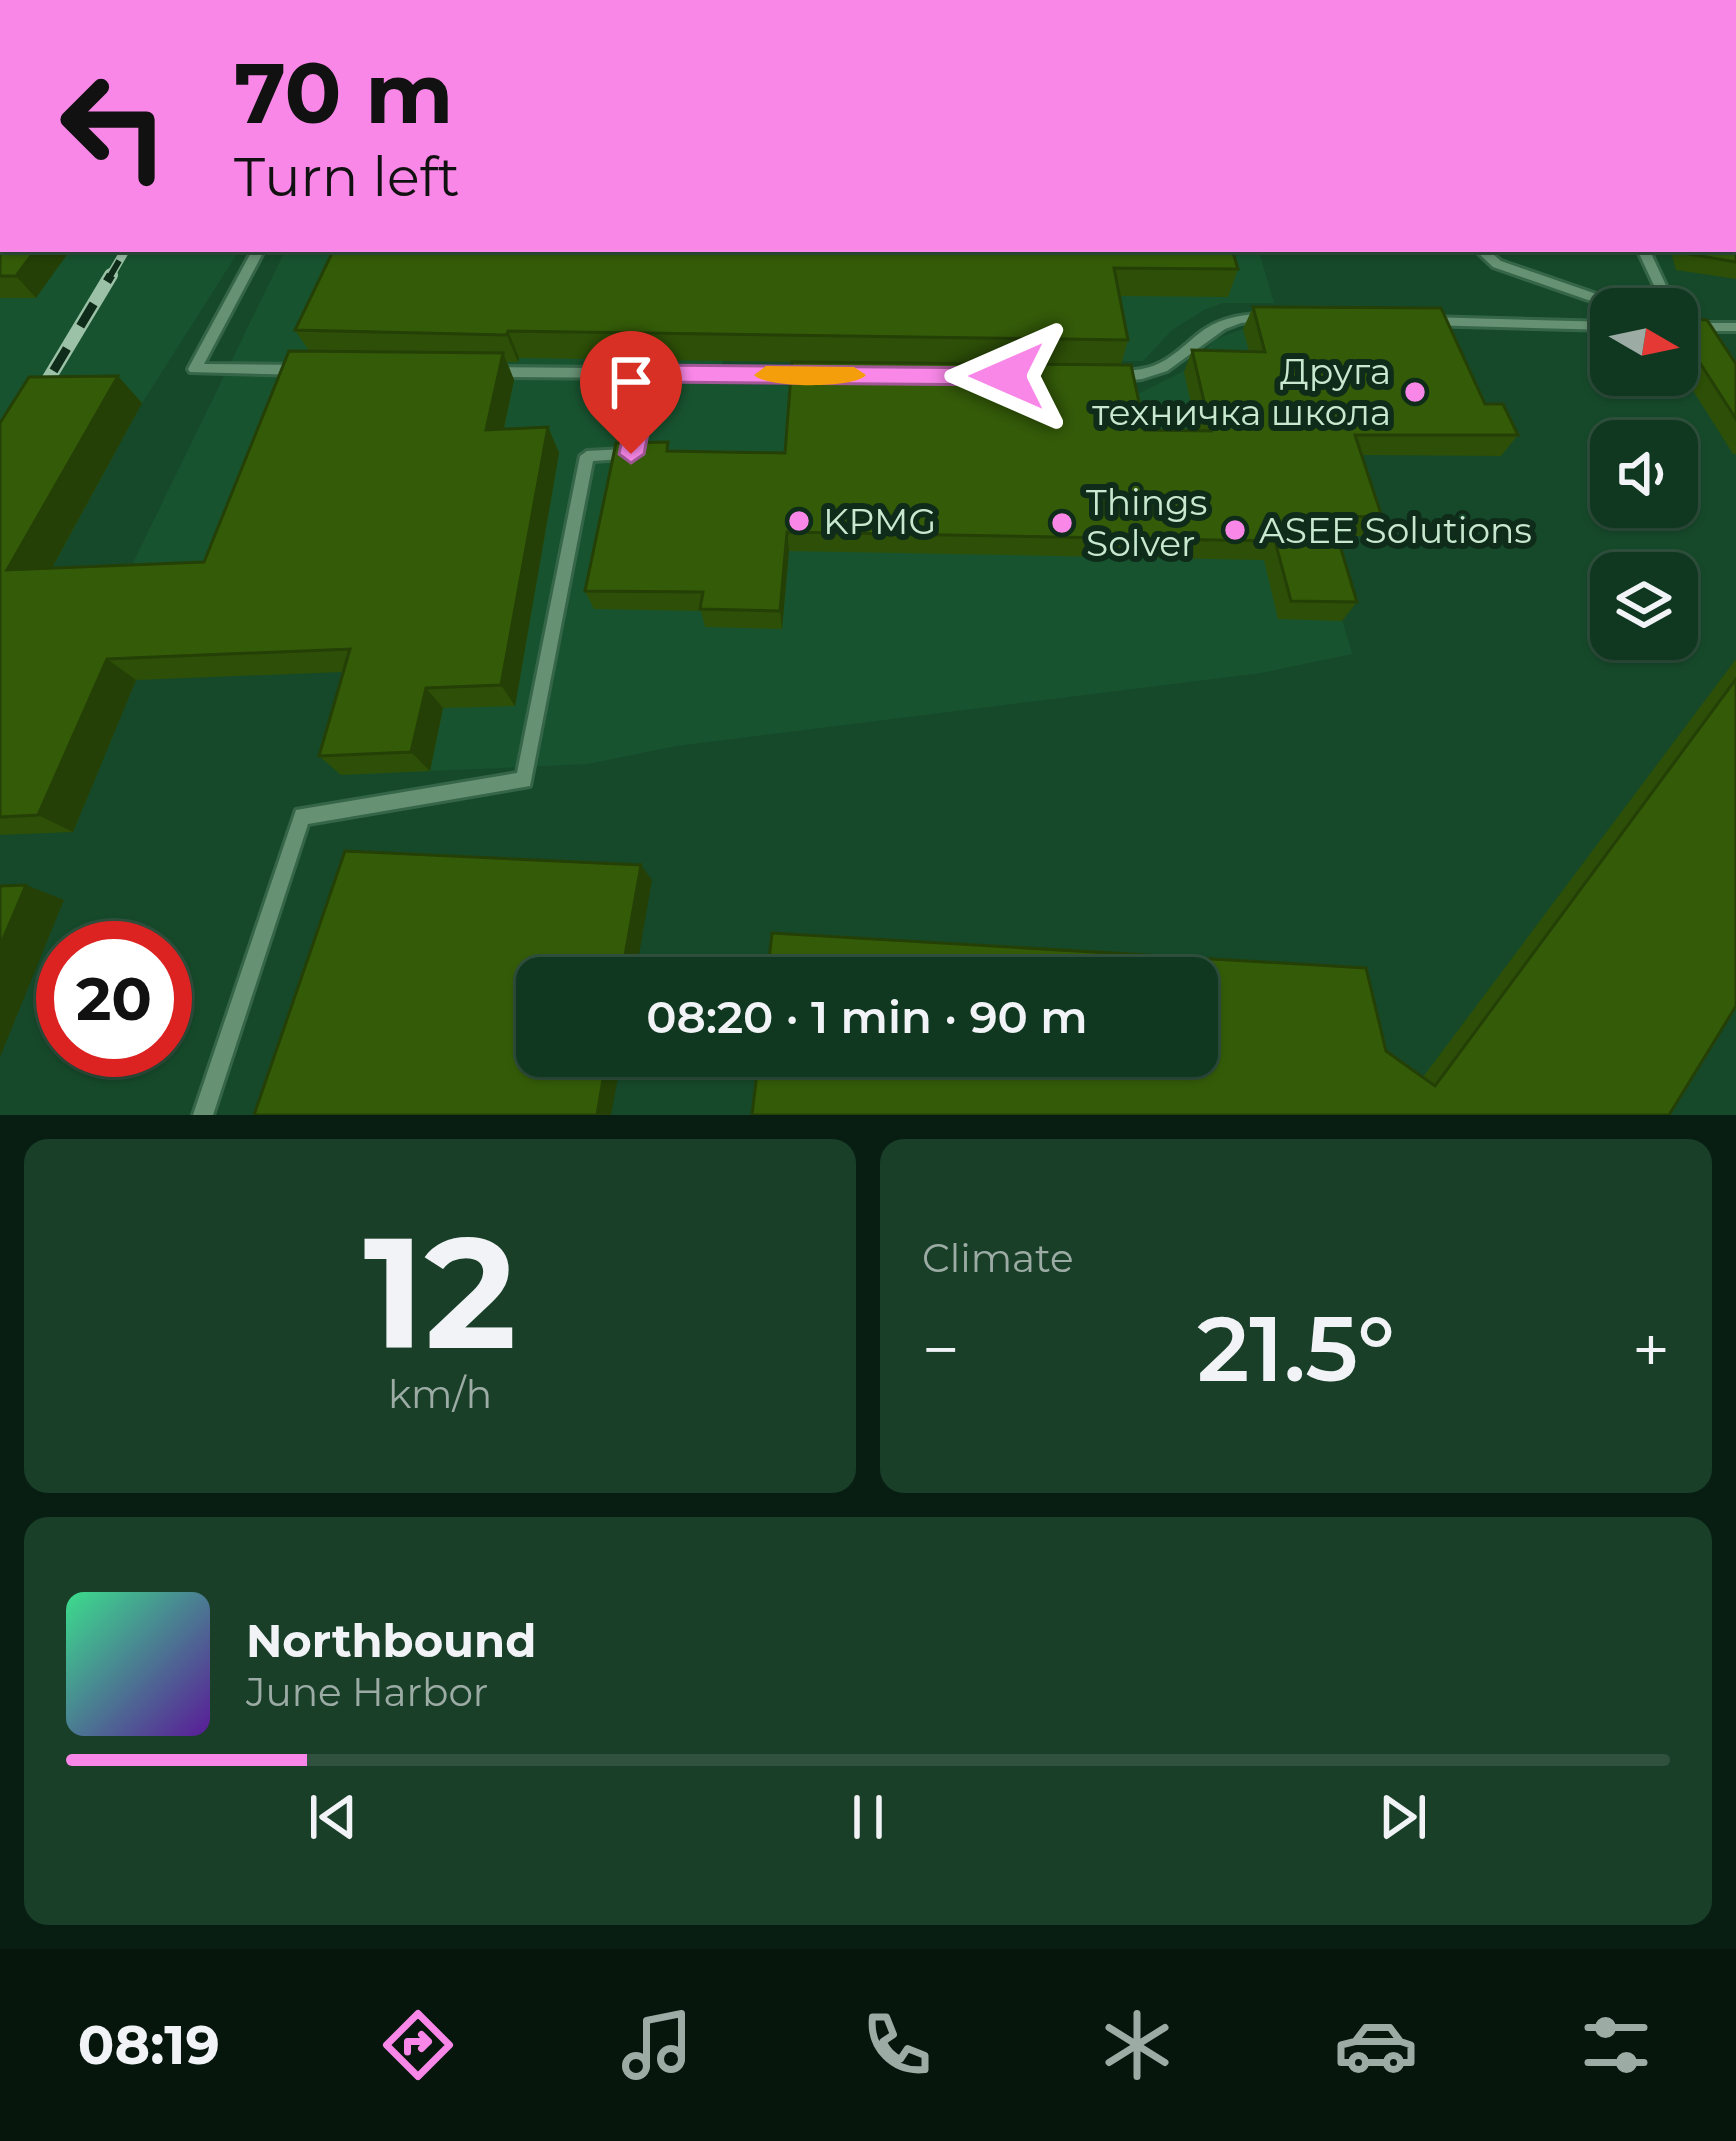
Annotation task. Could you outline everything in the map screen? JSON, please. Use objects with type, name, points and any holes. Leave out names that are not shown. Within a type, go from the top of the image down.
[{"type":"lane","points":[[257,252],[195,369],[314,370]]},
{"type":"lane","points":[[1483,252],[1496,264],[1590,296]]},
{"type":"lane","points":[[1644,252],[1661,288]]},
{"type":"lane","points":[[1094,377],[1156,374],[1182,359],[1204,333],[1222,321],[1290,318]]},
{"type":"lane","points":[[1408,321],[1590,325]]},
{"type":"lane","points":[[1698,327],[1736,328]]},
{"type":"lane","points":[[481,372],[812,375]]},
{"type":"lane","points":[[203,1115],[302,816],[524,780],[587,456],[631,454],[648,374]]},
{"type":"shaded area","points":[[0,252],[238,252],[125,430],[0,659]]},
{"type":"shaded area","points":[[285,252],[1259,252],[1274,303],[1223,303],[1204,310],[1172,330],[1143,361],[723,359],[719,384],[1140,393],[1184,371],[1216,339],[1243,329],[1284,330],[1293,448],[1352,654],[1261,673],[676,746],[588,764],[341,775],[398,564],[128,573]]},
{"type":"building","points":[[0,252],[34,252],[16,276],[0,276]]},
{"type":"building","points":[[333,252],[1233,252],[1238,269],[1114,268],[1128,340],[295,330]]},
{"type":"building","points":[[1736,252],[1736,262],[1689,254]]},
{"type":"building","points":[[1253,307],[1441,308],[1485,404],[1503,404],[1518,435],[1355,435],[1382,517],[1331,516],[1357,602],[1291,601],[1275,541],[787,532],[780,611],[700,609],[703,592],[585,591],[616,443],[668,442],[667,451],[785,453],[792,362],[1131,365],[1145,430],[1211,431],[1192,350],[1265,352]]},
{"type":"building","points":[[1698,320],[1707,320],[1736,364],[1736,419],[1698,360]]},
{"type":"building","points":[[289,351],[503,353],[486,430],[548,427],[501,685],[426,688],[411,752],[319,756],[350,649],[107,659],[38,815],[0,817],[0,423],[29,377],[118,376],[7,570],[204,562]]},
{"type":"building","points":[[1736,679],[1736,1006],[1669,1115],[752,1115],[757,1077],[1218,1077],[1218,959],[1366,968],[1386,1051],[1435,1086]]},
{"type":"building","points":[[345,851],[641,865],[625,957],[516,957],[516,1077],[603,1077],[597,1115],[254,1115]]},
{"type":"building","points":[[26,885],[0,946],[0,886]]},
{"type":"building","points":[[772,933],[1179,957],[769,957]]},
{"type":"railway","points":[[109,278],[124,252]]},
{"type":"railway","points":[[0,460],[111,275]]},
{"type":"slow traffic","points":[[766,375],[854,375]]},
{"type":"place","name":"Друга техничка школа","points":[[1415,392]]},
{"type":"place","name":"KPMG","points":[[799,521]]},
{"type":"place","name":"Things Solver","points":[[1062,523]]},
{"type":"place","name":"ASEE Solutions","points":[[1235,530]]},
{"type":"route","points":[[631,454],[648,374],[1007,376]]}]
